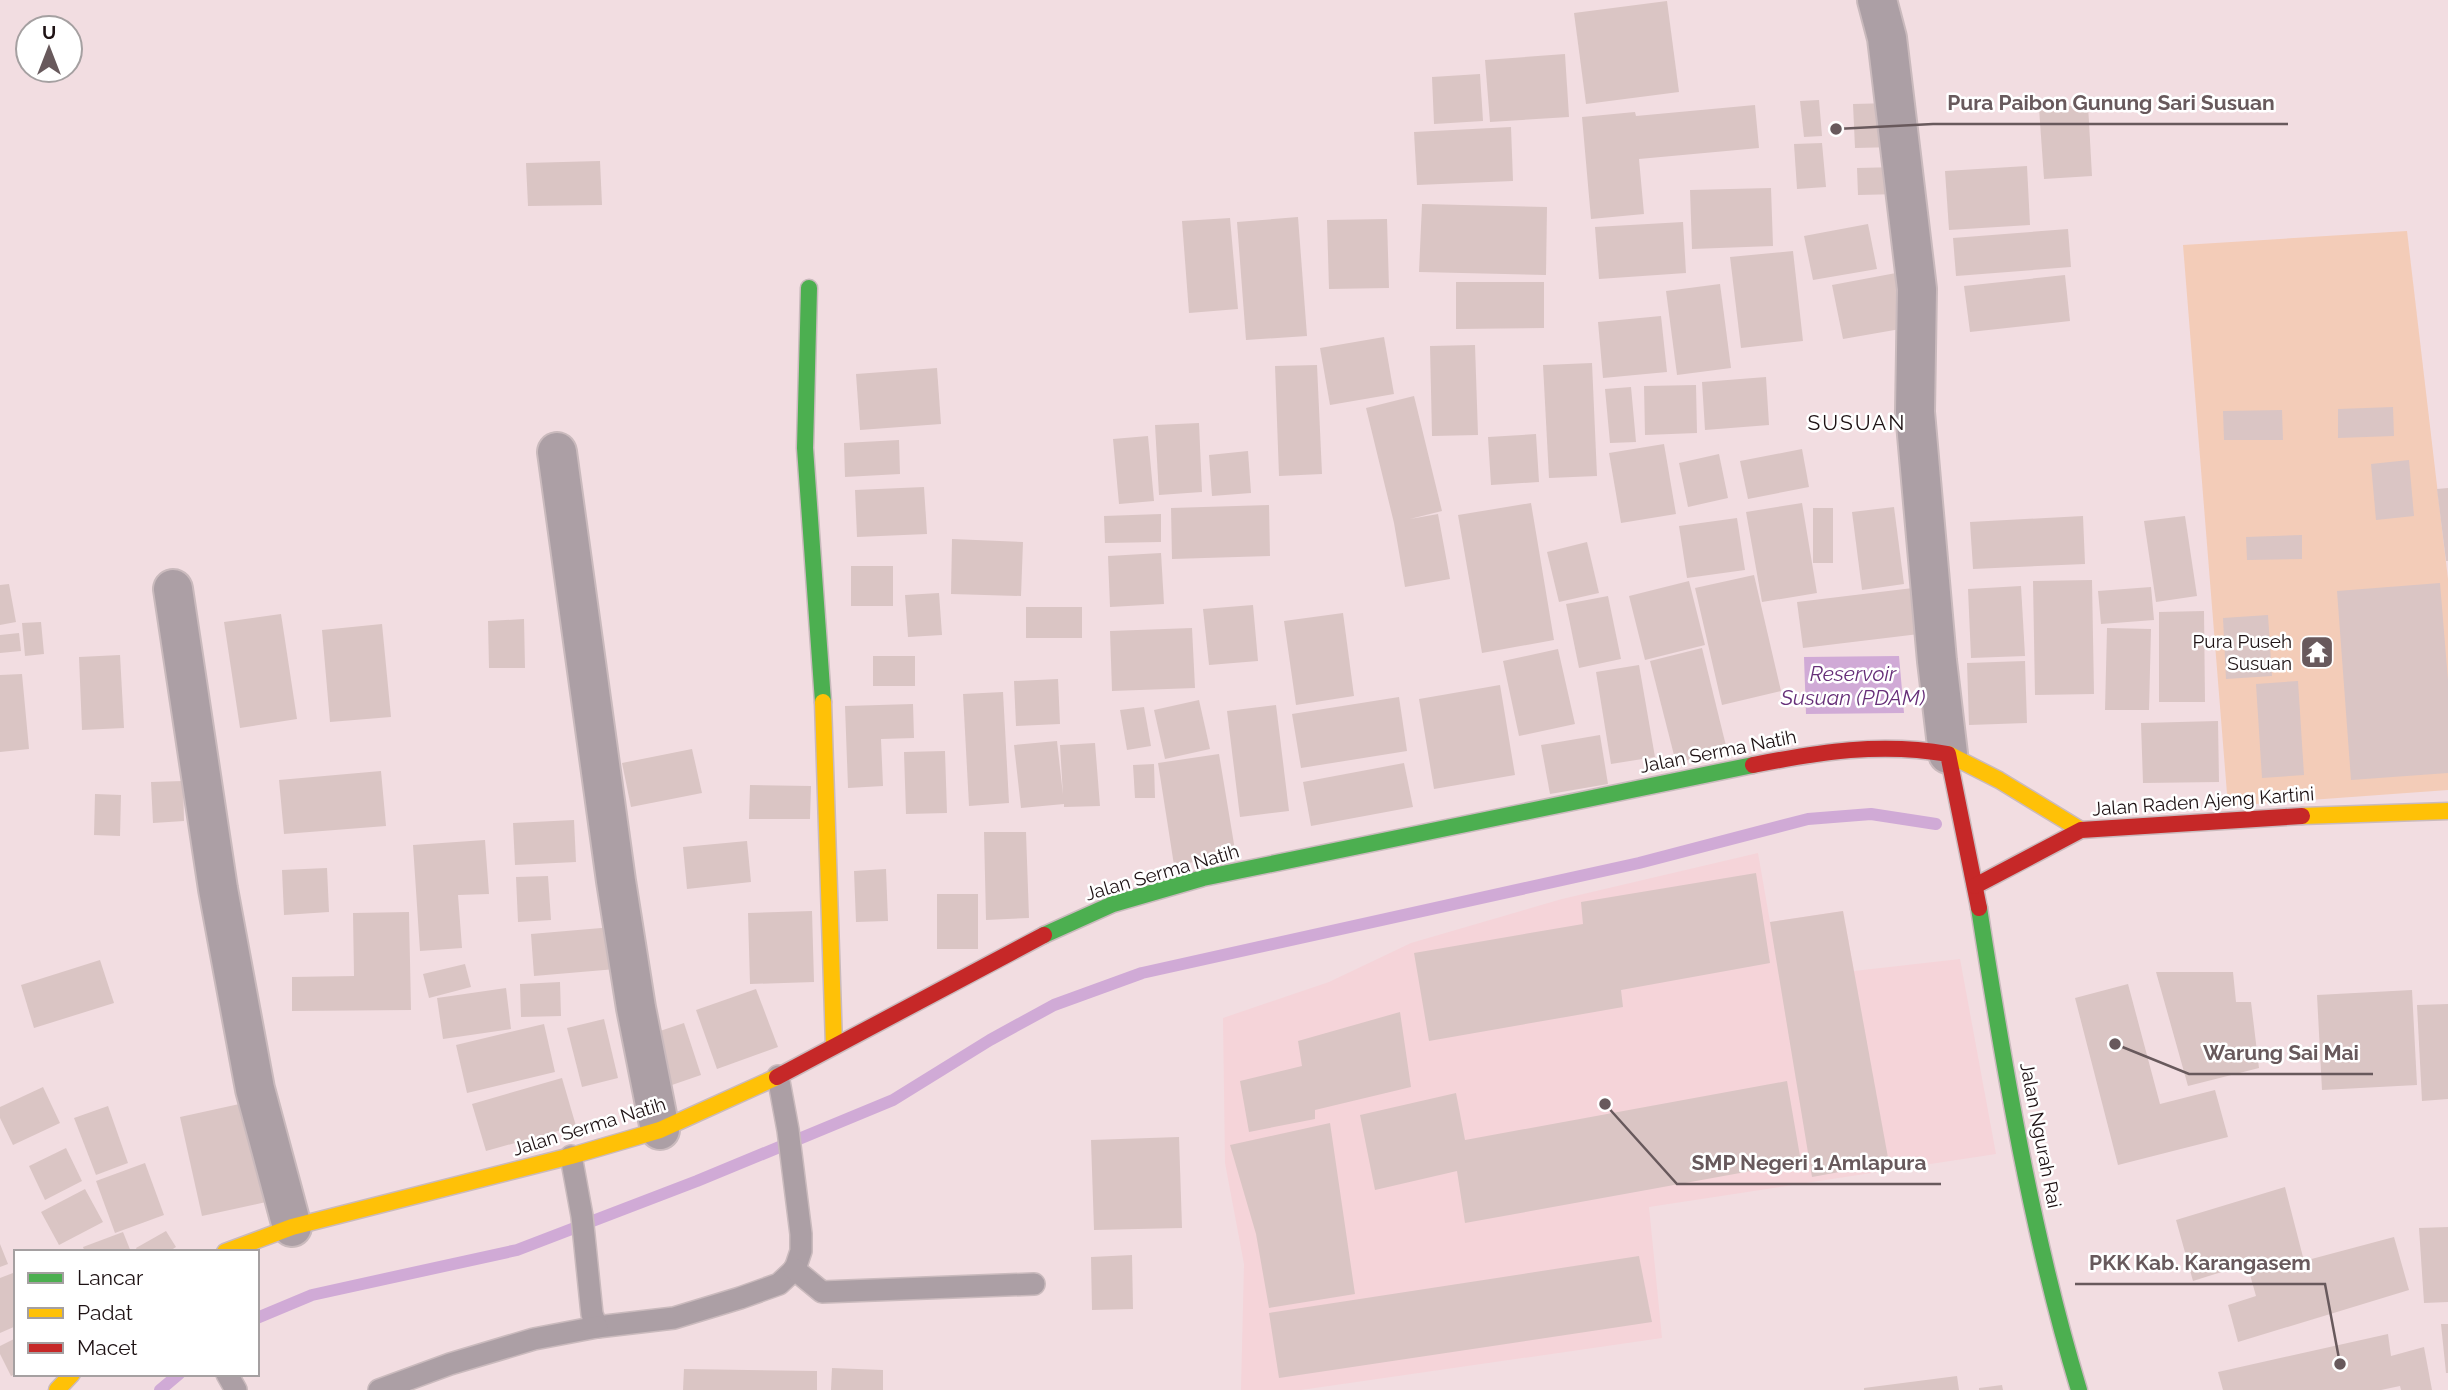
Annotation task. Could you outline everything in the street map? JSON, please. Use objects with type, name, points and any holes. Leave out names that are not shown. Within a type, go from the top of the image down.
[{"type":"street","points":[[1878,0],[1887,38],[1917,289],[1915,412],[1936,648],[1948,754],[1975,886]]},
{"type":"street","points":[[809,288],[805,448],[823,688],[834,1046]]},
{"type":"street","points":[[556,452],[620,907],[660,1130]]},
{"type":"street","points":[[173,589],[218,889],[255,1089],[292,1227]]},
{"type":"street","name":"Jalan Serma Natih","points":[[230,1250],[292,1227],[571,1156],[660,1130],[778,1076],[1059,927],[1113,904],[1203,878],[1817,752],[1872,746],[1912,746],[1948,754],[1999,780],[2081,830]]},
{"type":"street","name":"Jalan Raden Ajeng Kartini","points":[[1975,886],[2081,830],[2344,813],[2448,811]]},
{"type":"street","name":"Jalan Ngurah Rai","points":[[1975,886],[1997,1022],[2039,1233],[2063,1337],[2079,1390]]},
{"type":"street","points":[[57,1390],[70,1376]]},
{"type":"lane","points":[[379,1390],[450,1364],[534,1339],[597,1326],[674,1318],[779,1284],[794,1269],[801,1251],[801,1234],[788,1130],[778,1076]]},
{"type":"lane","points":[[571,1156],[582,1216],[593,1314],[597,1326]]},
{"type":"lane","points":[[794,1269],[822,1292],[1034,1284]]},
{"type":"shaded area","points":[[2407,231],[2448,579],[2448,790],[2228,806],[2183,245]]},
{"type":"shaded area","points":[[1758,853],[1770,922],[1843,911],[1854,971],[1960,959],[1996,1154],[1649,1207],[1662,1338],[1301,1390],[1241,1390],[1244,1264],[1225,1163],[1223,1018],[1329,982],[1411,943],[1562,899]]},
{"type":"water","name":"Reservoir Susuan (PDAM)","points":[[1899,656],[1904,713],[1806,714],[1804,657]]},
{"type":"building","points":[[1667,1],[1679,92],[1586,104],[1574,13]]},
{"type":"building","points":[[1565,54],[1569,117],[1490,122],[1485,60]]},
{"type":"building","points":[[1480,74],[1483,121],[1434,124],[1432,77]]},
{"type":"building","points":[[1819,100],[1822,136],[1804,137],[1800,101]]},
{"type":"building","points":[[1891,103],[1896,147],[1855,148],[1853,104]]},
{"type":"building","points":[[1755,105],[1759,148],[1639,159],[1644,214],[1591,219],[1582,117],[1635,112],[1636,116]]},
{"type":"building","points":[[2088,105],[2092,176],[2044,179],[2039,108]]},
{"type":"building","points":[[1511,127],[1513,181],[1417,185],[1414,132]]},
{"type":"building","points":[[1822,143],[1826,187],[1797,189],[1794,144]]},
{"type":"building","points":[[600,161],[602,205],[528,206],[526,163]]},
{"type":"building","points":[[2027,166],[2030,225],[1949,230],[1945,171]]},
{"type":"building","points":[[1898,167],[1901,194],[1858,195],[1857,168]]},
{"type":"building","points":[[1771,188],[1773,246],[1692,249],[1690,190]]},
{"type":"building","points":[[1422,204],[1547,207],[1546,275],[1419,272]]},
{"type":"building","points":[[1298,217],[1307,336],[1246,340],[1237,222]]},
{"type":"building","points":[[1230,218],[1238,309],[1189,313],[1182,221]]},
{"type":"building","points":[[1387,219],[1389,288],[1329,289],[1327,220]]},
{"type":"building","points":[[1683,222],[1686,273],[1599,279],[1595,227]]},
{"type":"building","points":[[1868,224],[1877,269],[1813,280],[1804,236]]},
{"type":"building","points":[[2068,229],[2071,267],[1956,276],[1953,238]]},
{"type":"building","points":[[1793,251],[1803,341],[1741,348],[1730,257]]},
{"type":"building","points":[[1896,273],[1906,328],[1843,339],[1832,285]]},
{"type":"building","points":[[2065,275],[2070,321],[1970,332],[1964,286]]},
{"type":"building","points":[[1456,282],[1544,282],[1544,328],[1456,329]]},
{"type":"building","points":[[1720,284],[1731,368],[1677,375],[1666,291]]},
{"type":"building","points":[[1661,316],[1667,372],[1603,378],[1598,322]]},
{"type":"building","points":[[1384,337],[1394,394],[1330,405],[1320,348]]},
{"type":"building","points":[[1475,345],[1478,435],[1432,436],[1430,346]]},
{"type":"building","points":[[1592,363],[1597,476],[1549,478],[1543,365]]},
{"type":"building","points":[[1317,365],[1322,474],[1279,476],[1275,366]]},
{"type":"building","points":[[937,368],[941,424],[860,430],[856,374]]},
{"type":"building","points":[[1766,377],[1769,425],[1705,430],[1702,382]]},
{"type":"building","points":[[1696,385],[1697,433],[1645,435],[1644,386]]},
{"type":"building","points":[[1631,387],[1636,442],[1610,443],[1605,389]]},
{"type":"building","points":[[1414,396],[1442,511],[1410,519],[1438,514],[1450,579],[1405,587],[1394,523],[1366,408]]},
{"type":"building","points":[[2393,407],[2394,436],[2338,438],[2338,409]]},
{"type":"building","points":[[2282,410],[2283,440],[2224,440],[2223,411]]},
{"type":"building","points":[[1199,423],[1202,492],[1159,495],[1155,425]]},
{"type":"building","points":[[1536,434],[1539,482],[1491,485],[1488,437]]},
{"type":"building","points":[[1148,436],[1154,501],[1119,504],[1113,439]]},
{"type":"building","points":[[899,440],[900,474],[845,477],[844,443]]},
{"type":"building","points":[[1664,444],[1676,514],[1621,523],[1609,453]]},
{"type":"building","points":[[1802,449],[1809,487],[1748,499],[1740,461]]},
{"type":"building","points":[[1248,451],[1251,493],[1212,496],[1209,455]]},
{"type":"building","points":[[1719,454],[1728,498],[1688,507],[1679,463]]},
{"type":"building","points":[[2409,460],[2414,516],[2376,520],[2371,464]]},
{"type":"building","points":[[924,487],[927,534],[857,537],[855,490]]},
{"type":"building","points":[[2448,488],[2448,561],[2446,561],[2437,489]]},
{"type":"building","points":[[1531,503],[1554,640],[1482,653],[1458,515]]},
{"type":"building","points":[[1802,503],[1817,593],[1762,602],[1746,512]]},
{"type":"building","points":[[1269,505],[1270,556],[1172,559],[1171,508]]},
{"type":"building","points":[[1894,507],[1904,584],[1862,590],[1852,512]]},
{"type":"building","points":[[1813,508],[1833,508],[1833,563],[1813,563]]},
{"type":"building","points":[[1161,514],[1161,542],[1105,543],[1104,516]]},
{"type":"building","points":[[2083,516],[2085,564],[1973,569],[1970,522]]},
{"type":"building","points":[[2185,516],[2197,596],[2156,602],[2144,521]]},
{"type":"building","points":[[1737,518],[1745,570],[1687,578],[1679,526]]},
{"type":"building","points":[[2302,535],[2302,559],[2247,560],[2246,537]]},
{"type":"building","points":[[952,539],[1023,542],[1021,596],[951,594]]},
{"type":"building","points":[[1587,542],[1599,593],[1559,602],[1547,552]]},
{"type":"building","points":[[1161,553],[1164,604],[1110,607],[1108,556]]},
{"type":"building","points":[[851,566],[893,566],[893,606],[851,606]]},
{"type":"building","points":[[1754,575],[1781,691],[1722,705],[1695,588]]},
{"type":"building","points":[[2092,580],[2094,694],[2035,695],[2033,581]]},
{"type":"building","points":[[1689,581],[1705,645],[1645,660],[1629,596]]},
{"type":"building","points":[[2440,583],[2448,680],[2448,773],[2351,780],[2337,591]]},
{"type":"building","points":[[9,584],[16,622],[0,625],[0,585]]},
{"type":"building","points":[[2021,586],[2025,656],[1971,658],[1968,589]]},
{"type":"building","points":[[2151,587],[2154,620],[2101,624],[2098,591]]},
{"type":"building","points":[[1913,588],[1919,634],[1803,648],[1797,602]]},
{"type":"building","points":[[939,593],[942,635],[908,637],[905,595]]},
{"type":"building","points":[[1608,596],[1621,659],[1579,668],[1566,604]]},
{"type":"building","points":[[1253,605],[1258,661],[1209,665],[1203,609]]},
{"type":"building","points":[[1026,607],[1082,607],[1082,638],[1026,638]]},
{"type":"building","points":[[2204,611],[2205,702],[2159,702],[2159,612]]},
{"type":"building","points":[[1343,613],[1354,696],[1296,705],[1284,621]]},
{"type":"building","points":[[281,614],[297,719],[240,728],[224,622]]},
{"type":"building","points":[[2268,615],[2272,676],[2226,679],[2223,618]]},
{"type":"building","points":[[524,619],[525,668],[489,668],[488,621]]},
{"type":"building","points":[[41,622],[44,654],[25,656],[22,623]]},
{"type":"building","points":[[382,624],[391,717],[330,722],[322,630]]},
{"type":"building","points":[[1192,628],[1195,688],[1112,691],[1110,631]]},
{"type":"building","points":[[2107,628],[2151,629],[2149,710],[2105,710]]},
{"type":"building","points":[[19,633],[21,651],[0,653],[0,635]]},
{"type":"building","points":[[1702,648],[1727,750],[1676,763],[1650,661]]},
{"type":"building","points":[[1558,649],[1575,724],[1519,736],[1503,661]]},
{"type":"building","points":[[120,655],[124,728],[82,730],[79,657]]},
{"type":"building","points":[[873,656],[915,656],[915,686],[873,686]]},
{"type":"building","points":[[2025,661],[2027,723],[1969,725],[1967,663]]},
{"type":"building","points":[[1639,665],[1655,757],[1611,764],[1596,672]]},
{"type":"building","points":[[22,674],[29,749],[0,752],[0,675]]},
{"type":"building","points":[[1058,679],[1060,724],[1016,726],[1014,681]]},
{"type":"building","points":[[2298,681],[2304,775],[2262,778],[2256,684]]},
{"type":"building","points":[[1500,685],[1515,775],[1434,789],[1419,699]]},
{"type":"building","points":[[1003,692],[1009,803],[969,806],[963,694]]},
{"type":"building","points":[[1399,697],[1407,751],[1301,768],[1292,714]]},
{"type":"building","points":[[1199,700],[1210,749],[1165,759],[1154,710]]},
{"type":"building","points":[[913,704],[914,738],[881,739],[883,786],[848,788],[845,706]]},
{"type":"building","points":[[1276,705],[1289,811],[1240,817],[1227,711]]},
{"type":"building","points":[[1144,707],[1151,746],[1127,750],[1120,710]]},
{"type":"building","points":[[2218,721],[2219,782],[2143,783],[2141,723]]},
{"type":"building","points":[[1600,735],[1608,784],[1550,794],[1541,745]]},
{"type":"building","points":[[1057,741],[1063,795],[1060,745],[1095,743],[1100,806],[1064,807],[1064,804],[1021,808],[1014,745]]},
{"type":"building","points":[[692,749],[702,793],[631,807],[622,763]]},
{"type":"building","points":[[945,751],[947,813],[906,814],[904,752]]},
{"type":"building","points":[[1219,754],[1236,856],[1174,865],[1158,763]]},
{"type":"building","points":[[1404,763],[1413,807],[1311,826],[1303,782]]},
{"type":"building","points":[[1154,764],[1155,798],[1135,798],[1133,765]]},
{"type":"building","points":[[381,771],[386,826],[284,834],[279,780]]},
{"type":"building","points":[[183,781],[184,821],[153,823],[151,782]]},
{"type":"building","points":[[750,785],[811,786],[810,819],[749,819]]},
{"type":"building","points":[[95,794],[121,795],[120,836],[94,835]]},
{"type":"building","points":[[574,820],[576,862],[515,865],[513,823]]},
{"type":"building","points":[[984,832],[1026,832],[1029,918],[986,920]]},
{"type":"building","points":[[485,840],[489,894],[458,895],[462,948],[420,951],[413,845]]},
{"type":"building","points":[[747,841],[751,882],[687,889],[683,847]]},
{"type":"building","points":[[327,868],[329,912],[284,915],[282,870]]},
{"type":"building","points":[[886,869],[888,921],[856,922],[854,871]]},
{"type":"building","points":[[1756,873],[1770,963],[1621,990],[1623,1007],[1429,1041],[1414,953],[1583,924],[1581,902]]},
{"type":"building","points":[[548,876],[551,920],[518,922],[516,877]]},
{"type":"building","points":[[937,894],[978,894],[978,949],[937,949]]},
{"type":"building","points":[[812,911],[814,982],[750,984],[748,913]]},
{"type":"building","points":[[1843,911],[1889,1163],[1812,1177],[1770,922]]},
{"type":"building","points":[[409,912],[411,1010],[292,1011],[292,977],[354,976],[353,913]]},
{"type":"building","points":[[613,927],[616,969],[534,976],[531,934]]},
{"type":"building","points":[[100,960],[114,1003],[34,1028],[21,985]]},
{"type":"building","points":[[465,964],[471,987],[429,998],[423,974]]},
{"type":"building","points":[[2156,972],[2233,972],[2236,1002],[2251,1002],[2259,1068],[2188,1086]]},
{"type":"building","points":[[560,982],[561,1016],[521,1017],[520,984]]},
{"type":"building","points":[[2128,984],[2160,1104],[2215,1090],[2228,1137],[2118,1165],[2075,998]]},
{"type":"building","points":[[506,988],[511,1029],[443,1039],[437,998]]},
{"type":"building","points":[[756,989],[778,1047],[717,1069],[696,1010]]},
{"type":"building","points":[[2412,990],[2417,1085],[2322,1090],[2317,995]]},
{"type":"building","points":[[2448,1004],[2448,1099],[2422,1101],[2417,1005]]},
{"type":"building","points":[[1400,1012],[1411,1087],[1315,1110],[1315,1119],[1249,1132],[1240,1081],[1302,1066],[1298,1041]]},
{"type":"building","points":[[604,1019],[618,1078],[582,1087],[567,1028]]},
{"type":"building","points":[[684,1023],[701,1075],[669,1086],[651,1034]]},
{"type":"building","points":[[544,1024],[555,1072],[467,1093],[456,1045]]},
{"type":"building","points":[[562,1078],[576,1126],[486,1151],[472,1104]]},
{"type":"building","points":[[1787,1081],[1801,1162],[1465,1223],[1457,1171],[1375,1190],[1360,1115],[1456,1093],[1465,1140]]},
{"type":"building","points":[[43,1087],[60,1123],[13,1145],[0,1118],[0,1107]]},
{"type":"building","points":[[244,1103],[266,1202],[202,1216],[180,1117]]},
{"type":"building","points":[[108,1106],[128,1163],[96,1175],[74,1118]]},
{"type":"building","points":[[1330,1123],[1355,1294],[1269,1308],[1256,1234],[1230,1145]]},
{"type":"building","points":[[1179,1137],[1182,1228],[1094,1230],[1091,1140]]},
{"type":"building","points":[[66,1148],[82,1181],[45,1200],[29,1166]]},
{"type":"building","points":[[145,1163],[164,1215],[115,1233],[96,1181]]},
{"type":"building","points":[[2285,1187],[2304,1261],[2394,1237],[2409,1290],[2238,1342],[2228,1305],[2256,1296],[2247,1264],[2193,1281],[2176,1220]]},
{"type":"building","points":[[85,1189],[103,1222],[59,1245],[41,1212]]},
{"type":"building","points":[[2448,1227],[2448,1302],[2424,1303],[2419,1228]]},
{"type":"building","points":[[166,1231],[176,1247],[171,1250],[136,1248]]},
{"type":"building","points":[[123,1232],[130,1250],[84,1250],[83,1247]]},
{"type":"building","points":[[0,1244],[8,1264],[0,1267]]},
{"type":"building","points":[[1132,1255],[1133,1309],[1092,1310],[1091,1257]]},
{"type":"building","points":[[1639,1256],[1652,1322],[1279,1378],[1269,1313]]},
{"type":"building","points":[[13,1273],[14,1276],[14,1327],[0,1333],[0,1278]]},
{"type":"building","points":[[2441,1324],[2448,1324],[2448,1373],[2446,1373]]},
{"type":"building","points":[[2388,1334],[2391,1356],[2424,1347],[2432,1390],[2401,1390],[2400,1386],[2381,1390],[2223,1390],[2218,1372]]},
{"type":"building","points":[[14,1339],[14,1375],[11,1376],[0,1354],[0,1346]]},
{"type":"building","points":[[832,1368],[883,1370],[883,1390],[831,1390]]},
{"type":"building","points":[[684,1369],[817,1371],[817,1390],[683,1390]]},
{"type":"building","points":[[1957,1376],[1959,1390],[1864,1390],[1864,1388]]},
{"type":"building","points":[[2002,1385],[2003,1390],[1979,1390],[1979,1388]]},
{"type":"waterway","points":[[259,1317],[312,1295],[517,1250],[697,1181],[893,1100],[990,1040],[1054,1005],[1142,973],[1639,863],[1808,819],[1871,814],[1936,824]]},
{"type":"waterway","points":[[160,1390],[177,1376]]},
{"type":"traffic: fast","points":[[809,288],[805,448],[823,702]]},
{"type":"traffic: fast","points":[[1044,935],[1113,904],[1203,878],[1753,765]]},
{"type":"traffic: fast","points":[[1979,908],[2009,1090],[2033,1212],[2079,1390]]},
{"type":"traffic: slow","points":[[823,702],[834,1046]]},
{"type":"traffic: slow","points":[[1948,754],[1999,780],[2081,830]]},
{"type":"traffic: slow","points":[[2302,816],[2448,811]]},
{"type":"traffic: slow","points":[[230,1250],[292,1227],[571,1156],[660,1130],[777,1077]]},
{"type":"traffic: slow","points":[[57,1390],[70,1376]]},
{"type":"traffic: jam","points":[[1753,765],[1850,750],[1899,749],[1948,754],[1979,908]]},
{"type":"traffic: jam","points":[[1975,886],[2081,830],[2302,816]]},
{"type":"traffic: jam","points":[[777,1077],[1044,935]]},
{"type":"place","name":"Pura Paibon Gunung Sari Susuan","points":[[1836,129]]},
{"type":"place","name":"Pura Puseh Susuan","points":[[2317,652]]},
{"type":"place","name":"Warung Sai Mai","points":[[2115,1044]]},
{"type":"place","name":"SMP Negeri 1 Amlapura","points":[[1605,1104]]},
{"type":"place","name":"PKK Kab. Karangasem","points":[[2340,1364]]},
{"type":"district","name":"SUSUAN","points":[[1857,422]]}]
